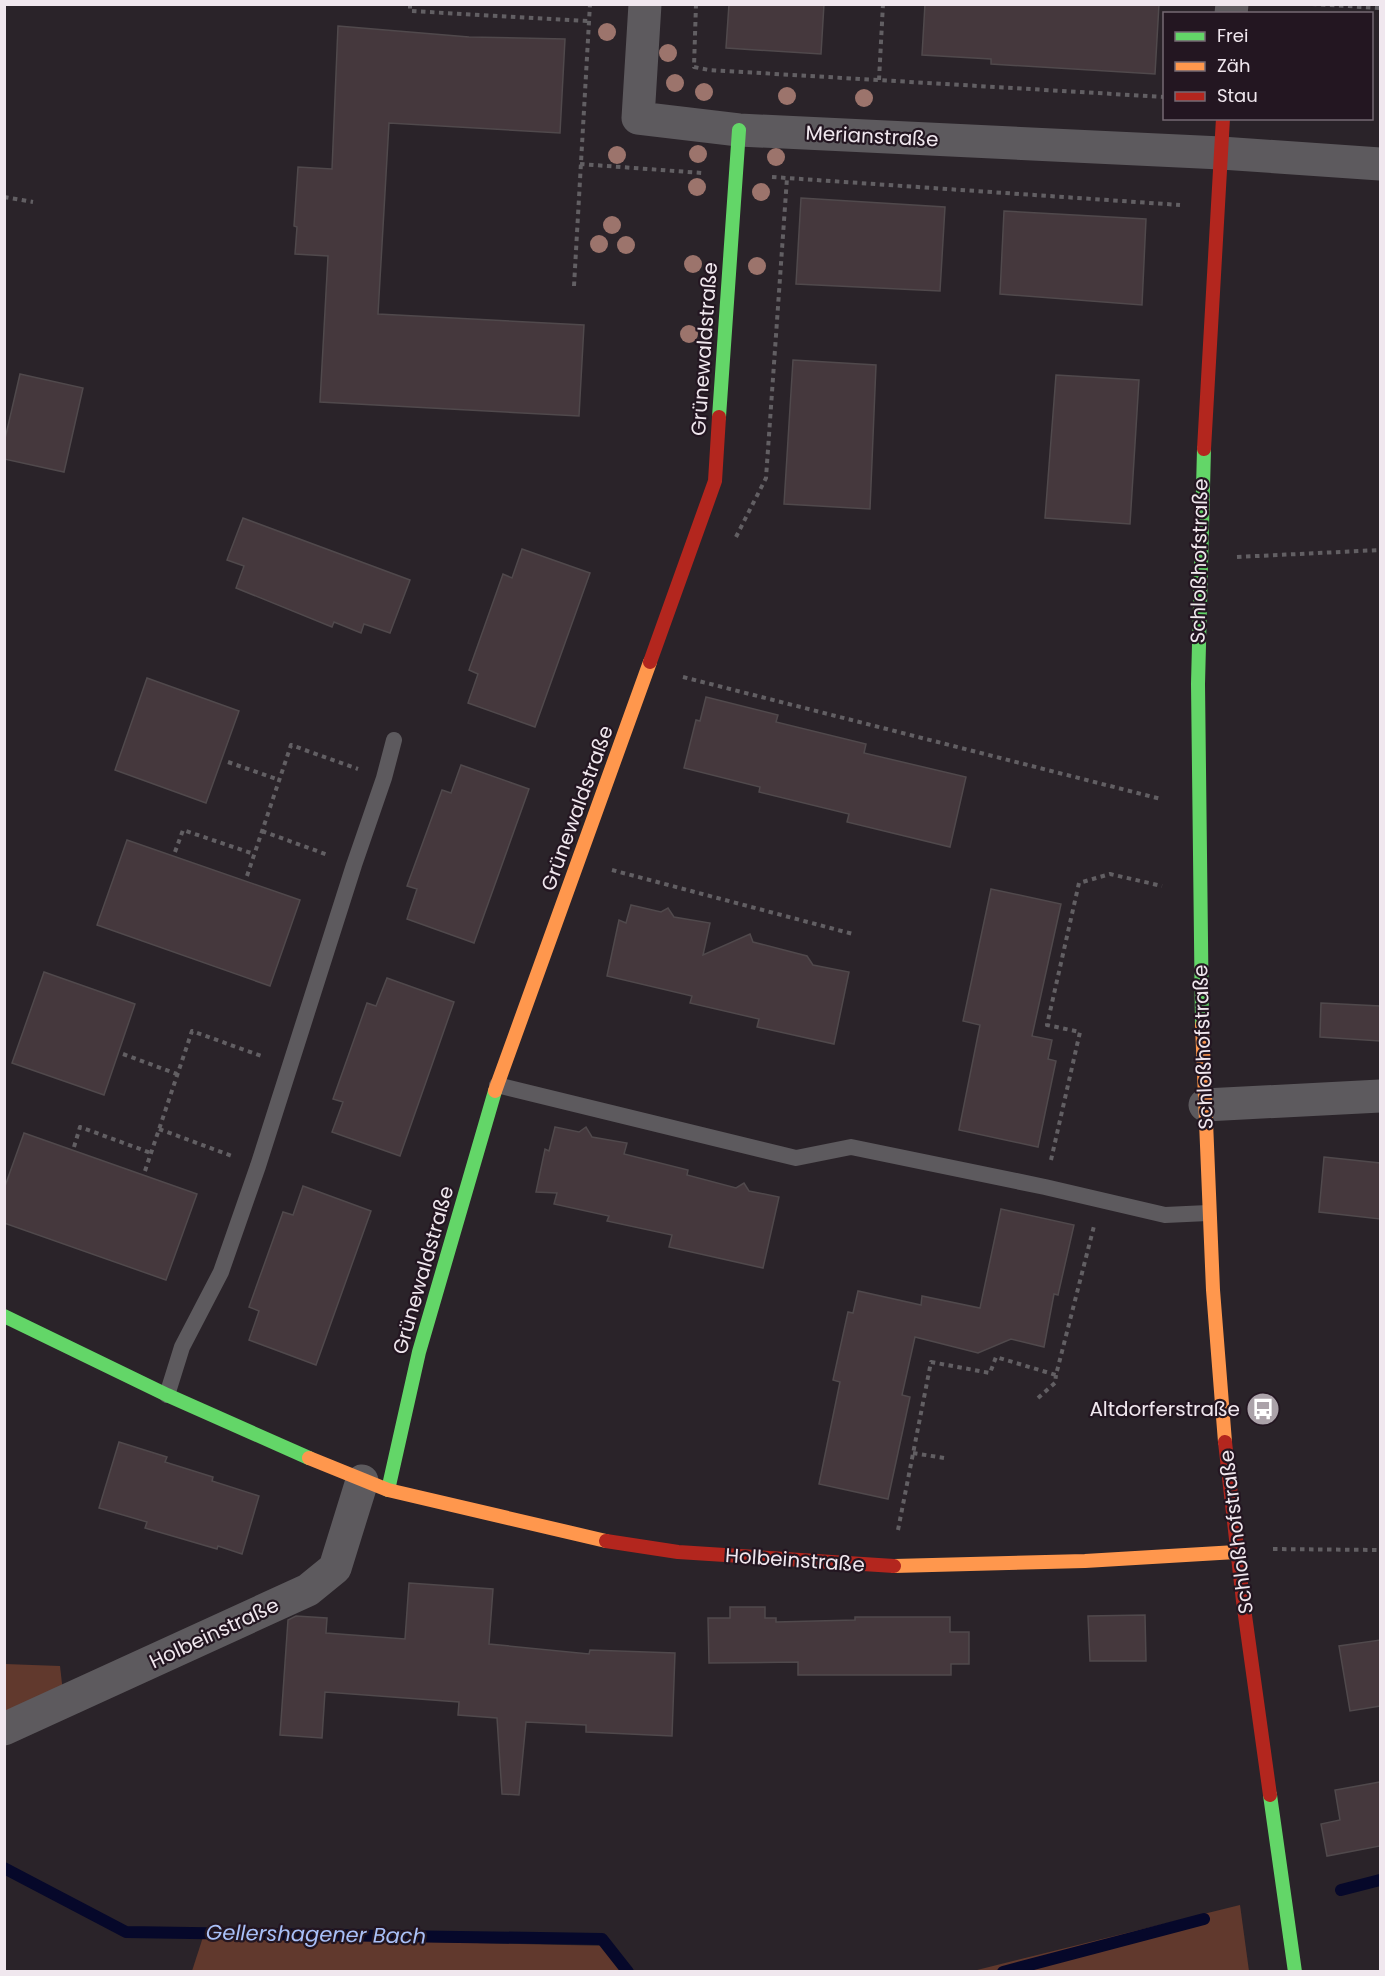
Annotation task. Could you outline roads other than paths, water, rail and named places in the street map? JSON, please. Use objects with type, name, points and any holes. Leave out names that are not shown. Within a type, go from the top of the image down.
[{"type":"street","name":"Merianstraße","points":[[645,4],[638,118],[739,130],[1221,153]]},
{"type":"street","name":"Schloßhofstraße","points":[[1223,120],[1198,559],[1198,895],[1208,1214],[1219,1378],[1236,1552],[1295,1971]]},
{"type":"street","name":"Grünewaldstraße","points":[[375,1485],[419,1352],[497,1085],[580,861],[715,481],[739,130]]},
{"type":"street","points":[[1221,153],[1380,164]]},
{"type":"street","points":[[1205,1106],[1380,1096]]},
{"type":"street","name":"Holbeinstraße","points":[[4,1316],[167,1395],[375,1485],[588,1538],[678,1552],[891,1566],[1085,1562],[1236,1552]]},
{"type":"street","name":"Holbeinstraße","points":[[4,1729],[308,1590],[335,1568],[375,1485]]},
{"type":"lane","points":[[167,1395],[183,1347],[221,1272],[258,1166],[384,778],[394,740]]},
{"type":"lane","points":[[497,1085],[796,1158],[851,1147],[1045,1187],[1165,1215],[1208,1214]]},
{"type":"waterway","name":"Gellershagener Bach","points":[[4,1868],[126,1932],[602,1939],[628,1972]]},
{"type":"waterway","name":"Gellershagener Bach","points":[[1341,1890],[1380,1880]]},
{"type":"waterway","name":"Gellershagener Bach","points":[[1003,1972],[1204,1919]]},
{"type":"place","name":"Altdorferstraße","points":[[1263,1409]]}]
